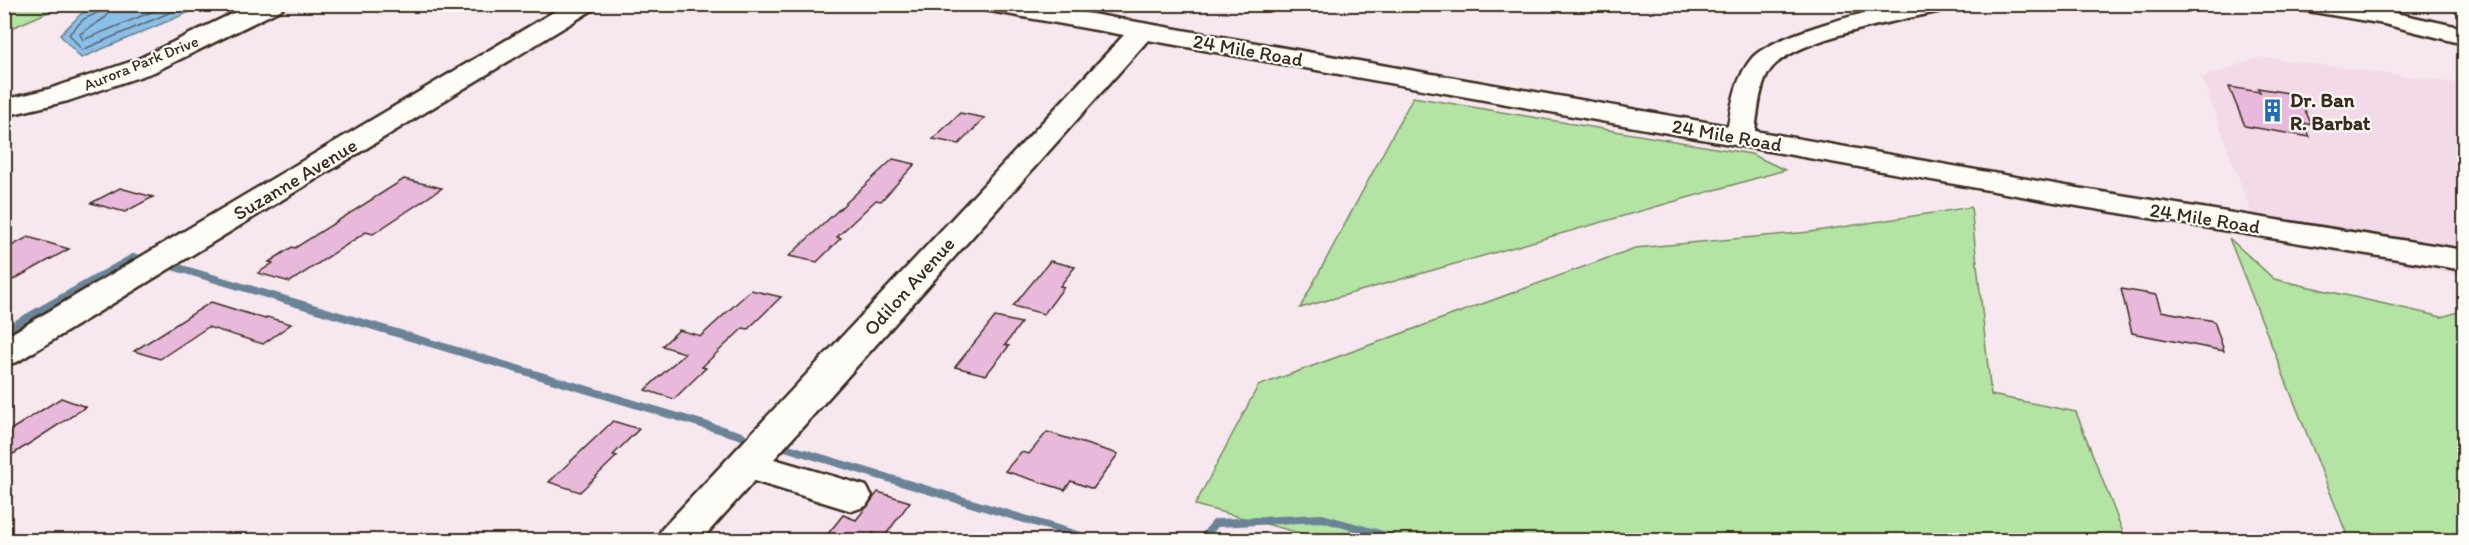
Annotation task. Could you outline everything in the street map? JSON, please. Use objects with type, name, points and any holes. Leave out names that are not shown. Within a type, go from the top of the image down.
[{"type":"street","name":"Aurora Park Drive","points":[[4,108],[58,95],[145,66],[273,4]]},
{"type":"street","name":"Suzanne Avenue","points":[[4,354],[585,4]]},
{"type":"street","name":"24 Mile Road","points":[[990,4],[2092,200],[2464,261]]},
{"type":"street","points":[[1740,137],[1749,86],[1762,62],[1775,52],[1823,33],[1941,4]]},
{"type":"street","points":[[2308,4],[2384,17],[2464,36]]},
{"type":"street","name":"Odilon Avenue","points":[[677,540],[1141,32]]},
{"type":"street","points":[[746,465],[852,496]]},
{"type":"shaded area","points":[[2260,57],[2464,84],[2464,276],[2261,239],[2202,78]]},
{"type":"green space","points":[[5,4],[64,4],[64,5],[5,31]]},
{"type":"green space","points":[[1413,97],[1751,154],[1785,170],[1300,308]]},
{"type":"green space","points":[[1971,207],[1991,395],[2076,412],[2126,540],[1326,540],[1195,505],[1258,386],[1635,248],[1810,232]]},
{"type":"green space","points":[[2229,238],[2274,279],[2442,317],[2464,310],[2464,540],[2349,540]]},
{"type":"water","points":[[103,5],[206,5],[81,58],[60,35],[81,14]]},
{"type":"building","name":"Dr. Ban R. Barbat","points":[[2229,87],[2260,92],[2258,88],[2288,93],[2289,96],[2299,98],[2312,125],[2304,123],[2310,137],[2245,126]]},
{"type":"building","points":[[960,113],[985,118],[959,144],[933,139]]},
{"type":"building","points":[[893,159],[915,164],[881,201],[876,200],[837,237],[841,238],[817,262],[789,256]]},
{"type":"building","points":[[404,179],[442,188],[373,234],[366,232],[290,282],[258,273],[273,263],[269,262],[292,247],[295,248]]},
{"type":"building","points":[[120,188],[153,197],[125,212],[91,203]]},
{"type":"building","points":[[28,237],[69,249],[4,285],[4,250]]},
{"type":"building","points":[[1050,261],[1075,267],[1060,286],[1064,287],[1044,314],[1013,306]]},
{"type":"building","points":[[2121,289],[2156,295],[2161,311],[2214,321],[2224,351],[2132,333]]},
{"type":"building","points":[[751,290],[781,297],[748,329],[743,328],[702,367],[706,368],[674,399],[645,390],[685,353],[662,346],[679,330],[701,336]]},
{"type":"building","points":[[211,302],[265,319],[267,317],[291,324],[263,344],[208,327],[160,359],[134,351]]},
{"type":"building","points":[[995,317],[1021,323],[1005,345],[1009,346],[986,375],[955,367]]},
{"type":"building","points":[[61,398],[86,407],[4,460],[4,434]]},
{"type":"building","points":[[613,421],[639,429],[613,455],[617,456],[580,492],[549,482]]},
{"type":"building","points":[[1047,432],[1118,454],[1093,489],[1071,481],[1065,490],[1005,471],[1021,452],[1029,454]]},
{"type":"building","points":[[878,492],[910,502],[884,537],[873,533],[868,540],[823,540],[843,515],[856,520]]},
{"type":"waterway","points":[[4,331],[133,258],[141,259]]},
{"type":"waterway","points":[[172,266],[742,436]]},
{"type":"waterway","points":[[788,448],[1094,540]]},
{"type":"waterway","points":[[1201,540],[1216,523],[1322,518],[1401,540]]},
{"type":"place","name":"Dr. Ban R. Barbat","points":[[2272,111]]}]
